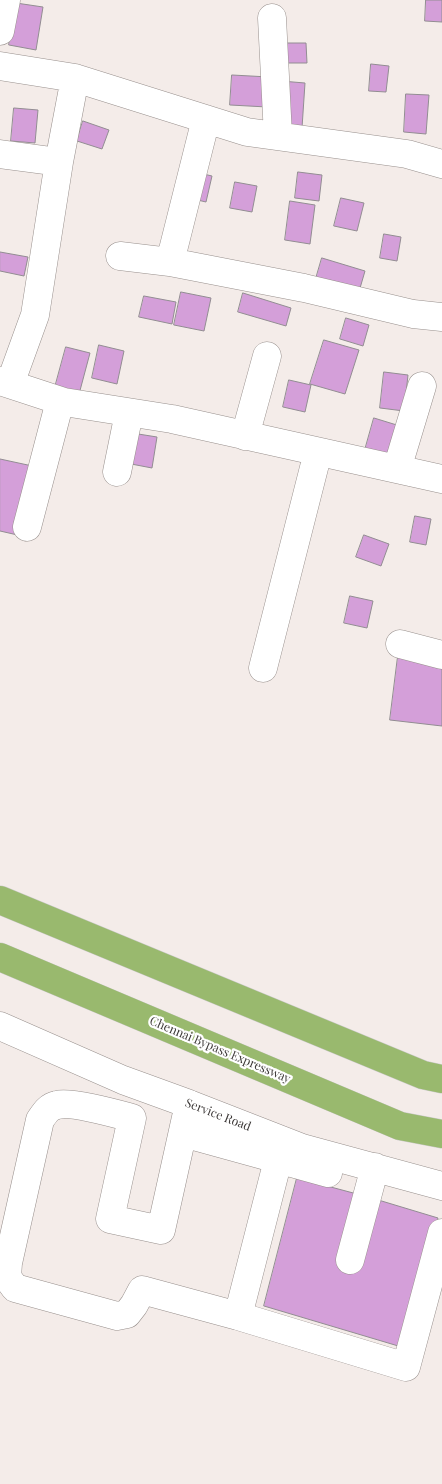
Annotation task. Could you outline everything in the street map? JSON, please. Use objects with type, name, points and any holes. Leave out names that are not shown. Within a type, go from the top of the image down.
[{"type":"highway","points":[[0,900],[423,1075],[442,1079]]},
{"type":"highway","name":"Chennai Bypass Expressway","points":[[0,957],[400,1126],[442,1134]]},
{"type":"street","points":[[0,30],[6,0]]},
{"type":"street","points":[[272,18],[278,136]]},
{"type":"street","points":[[0,66],[75,78],[247,132],[407,154],[442,164]]},
{"type":"street","points":[[75,78],[59,162],[35,315],[5,382],[60,401],[172,419],[442,478]]},
{"type":"street","points":[[170,262],[206,119]]},
{"type":"street","points":[[0,154],[59,162]]},
{"type":"street","points":[[120,256],[170,262],[304,288],[413,314],[442,317]]},
{"type":"street","points":[[246,436],[267,356]]},
{"type":"street","points":[[397,469],[422,386]]},
{"type":"street","points":[[27,528],[60,401]]},
{"type":"street","points":[[117,472],[130,413]]},
{"type":"street","points":[[263,668],[318,452]]},
{"type":"street","points":[[400,644],[442,655]]},
{"type":"street","name":"Service Road","points":[[0,1026],[123,1080],[372,1176],[442,1186]]},
{"type":"street","points":[[138,1086],[110,1219],[161,1230],[189,1104]]},
{"type":"street","points":[[132,1118],[89,1108],[59,1104],[48,1109],[40,1120],[8,1263],[7,1278],[14,1288],[117,1316],[127,1314],[142,1290],[238,1316],[406,1368],[442,1233]]},
{"type":"street","points":[[183,1133],[278,1160],[372,1176],[442,1206]]},
{"type":"street","points":[[238,1316],[278,1160]]},
{"type":"street","points":[[350,1260],[372,1176]]},
{"type":"building","points":[[426,0],[442,0],[442,22],[425,21]]},
{"type":"building","points":[[16,3],[43,7],[36,50],[9,45]]},
{"type":"building","points":[[280,43],[306,43],[307,63],[281,63]]},
{"type":"building","points":[[371,64],[389,66],[386,92],[369,91]]},
{"type":"building","points":[[232,75],[269,77],[267,107],[230,105]]},
{"type":"building","points":[[281,81],[305,83],[302,128],[278,126]]},
{"type":"building","points":[[406,94],[429,95],[426,134],[404,132]]},
{"type":"building","points":[[14,108],[38,110],[35,143],[11,141]]},
{"type":"building","points":[[83,121],[109,130],[102,149],[77,141]]},
{"type":"building","points":[[195,172],[212,176],[206,202],[189,198]]},
{"type":"building","points":[[298,172],[322,175],[319,201],[295,198]]},
{"type":"building","points":[[235,182],[257,186],[252,212],[230,208]]},
{"type":"building","points":[[341,198],[364,203],[357,231],[334,226]]},
{"type":"building","points":[[290,201],[315,205],[310,244],[285,240]]},
{"type":"building","points":[[384,234],[401,237],[397,261],[380,258]]},
{"type":"building","points":[[0,252],[28,257],[24,276],[0,271]]},
{"type":"building","points":[[322,258],[365,271],[358,295],[315,282]]},
{"type":"building","points":[[181,292],[211,298],[204,331],[174,325]]},
{"type":"building","points":[[243,293],[291,308],[286,326],[238,312]]},
{"type":"building","points":[[144,296],[176,302],[172,324],[139,317]]},
{"type":"building","points":[[346,318],[369,325],[363,346],[340,339]]},
{"type":"building","points":[[324,340],[359,350],[345,394],[310,384]]},
{"type":"building","points":[[99,345],[124,351],[117,384],[92,378]]},
{"type":"building","points":[[66,347],[90,353],[78,398],[54,391]]},
{"type":"building","points":[[384,372],[408,375],[404,411],[380,408]]},
{"type":"building","points":[[289,380],[311,385],[305,412],[283,407]]},
{"type":"building","points":[[374,418],[400,426],[392,458],[365,450]]},
{"type":"building","points":[[132,433],[157,437],[152,468],[126,463]]},
{"type":"building","points":[[0,459],[37,467],[22,536],[0,531]]},
{"type":"building","points":[[415,516],[431,519],[426,545],[410,542]]},
{"type":"building","points":[[364,535],[389,544],[381,566],[356,557]]},
{"type":"building","points":[[350,596],[373,601],[367,628],[344,623]]},
{"type":"building","points":[[398,656],[442,662],[442,726],[390,720]]},
{"type":"building","points":[[297,1178],[357,1194],[337,1262],[355,1267],[375,1199],[438,1218],[405,1348],[264,1306]]}]
